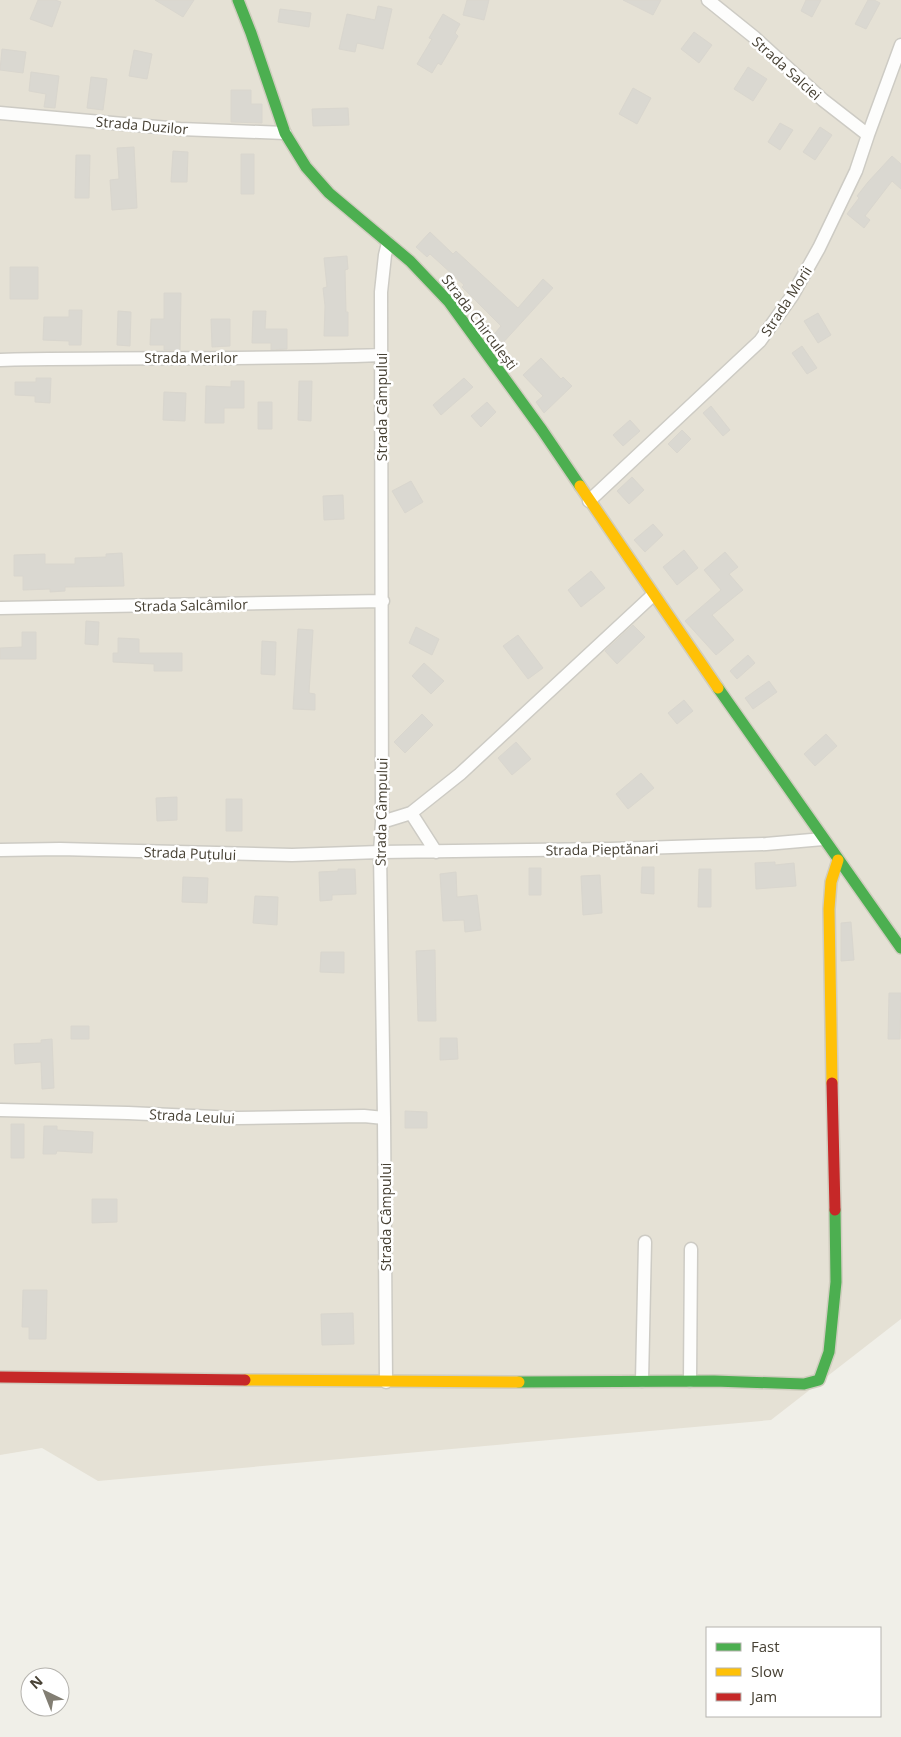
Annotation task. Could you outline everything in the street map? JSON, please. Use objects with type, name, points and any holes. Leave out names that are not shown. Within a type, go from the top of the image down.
[{"type":"street","name":"Strada Chirculești","points":[[238,0],[285,133],[306,167],[329,193],[430,281],[449,302],[542,430],[653,595],[823,839]]},
{"type":"street","name":"Strada Salciei","points":[[708,0],[754,37],[822,100],[868,135]]},
{"type":"street","name":"Strada Morii","points":[[589,500],[760,341],[792,296],[819,248],[856,171],[901,45]]},
{"type":"street","name":"Strada Duzilor","points":[[0,113],[180,129],[285,133]]},
{"type":"street","name":"Strada Câmpului","points":[[386,1382],[380,852],[382,822],[381,355],[384,255],[388,244]]},
{"type":"street","name":"Strada Merilor","points":[[0,360],[99,357],[318,357],[381,355]]},
{"type":"street","points":[[382,822],[410,813],[460,774],[653,595]]},
{"type":"street","name":"Strada Salcâmilor","points":[[0,608],[382,601]]},
{"type":"street","points":[[410,813],[436,852]]},
{"type":"street","points":[[823,839],[901,948]]},
{"type":"street","name":"Strada Pieptănari","points":[[380,852],[610,849],[766,844],[823,839]]},
{"type":"street","name":"Strada Puțului","points":[[0,850],[60,849],[292,856],[380,852]]},
{"type":"street","points":[[0,1377],[386,1382],[690,1381],[804,1384],[819,1380],[829,1352],[836,1282],[829,909],[831,882],[838,860]]},
{"type":"street","name":"Strada Leului","points":[[0,1110],[237,1118],[364,1116],[384,1118]]},
{"type":"street","points":[[642,1381],[645,1242]]},
{"type":"street","points":[[690,1381],[691,1249]]},
{"type":"shaded area","points":[[0,0],[901,0],[901,1319],[771,1420],[98,1481],[42,1448],[0,1455]]},
{"type":"building","points":[[38,0],[61,2],[52,27],[30,19]]},
{"type":"building","points":[[155,0],[194,0],[183,17]]},
{"type":"building","points":[[467,0],[489,0],[484,20],[463,15]]},
{"type":"building","points":[[623,0],[661,0],[653,15]]},
{"type":"building","points":[[806,0],[821,0],[812,17],[801,11]]},
{"type":"building","points":[[868,0],[880,3],[866,29],[855,24]]},
{"type":"building","points":[[378,6],[392,9],[383,49],[357,43],[355,52],[339,49],[347,14],[375,20]]},
{"type":"building","points":[[280,9],[311,13],[309,27],[278,22]]},
{"type":"building","points":[[443,14],[460,24],[455,33],[458,36],[441,65],[438,63],[432,73],[417,64],[432,39],[429,38]]},
{"type":"building","points":[[694,32],[712,45],[699,63],[681,49]]},
{"type":"building","points":[[2,49],[26,52],[23,73],[0,70]]},
{"type":"building","points":[[134,50],[152,54],[147,79],[129,76]]},
{"type":"building","points":[[748,67],[767,79],[753,101],[734,89]]},
{"type":"building","points":[[31,72],[59,76],[55,108],[44,107],[46,94],[29,91]]},
{"type":"building","points":[[91,77],[107,79],[103,110],[87,108]]},
{"type":"building","points":[[633,88],[651,98],[637,124],[619,114]]},
{"type":"building","points":[[231,90],[251,90],[251,104],[262,104],[262,123],[231,122]]},
{"type":"building","points":[[348,108],[349,125],[313,126],[312,109]]},
{"type":"building","points":[[780,123],[793,130],[780,150],[768,142]]},
{"type":"building","points":[[820,127],[832,135],[815,160],[803,152]]},
{"type":"building","points":[[134,147],[137,208],[112,210],[110,180],[119,179],[117,148]]},
{"type":"building","points":[[173,151],[188,152],[187,182],[171,182]]},
{"type":"building","points":[[241,154],[254,154],[254,194],[241,194]]},
{"type":"building","points":[[76,155],[90,155],[89,198],[75,198]]},
{"type":"building","points":[[892,156],[901,164],[901,189],[892,181],[865,216],[870,220],[864,228],[847,214],[859,198],[857,196]]},
{"type":"building","points":[[430,232],[453,254],[456,251],[518,308],[543,279],[553,288],[500,346],[491,338],[501,326],[462,287],[464,285],[430,254],[427,257],[416,247]]},
{"type":"building","points":[[347,256],[348,269],[345,270],[348,336],[324,336],[325,306],[323,288],[327,287],[324,258]]},
{"type":"building","points":[[10,267],[38,267],[38,299],[10,299]]},
{"type":"building","points":[[164,293],[181,293],[180,350],[164,350],[164,345],[150,345],[151,319],[164,319]]},
{"type":"building","points":[[69,310],[82,310],[81,345],[69,345],[69,341],[43,340],[44,317],[69,317]]},
{"type":"building","points":[[118,311],[131,312],[130,346],[117,345]]},
{"type":"building","points":[[253,311],[266,311],[265,329],[287,329],[287,349],[271,350],[271,343],[252,343]]},
{"type":"building","points":[[818,313],[831,335],[818,343],[804,321]]},
{"type":"building","points":[[211,319],[230,319],[230,346],[212,347]]},
{"type":"building","points":[[802,346],[817,368],[807,374],[792,353]]},
{"type":"building","points":[[541,358],[561,379],[563,377],[572,386],[544,413],[536,402],[543,396],[523,375]]},
{"type":"building","points":[[36,378],[51,378],[50,403],[35,402],[35,396],[15,395],[15,382],[36,382]]},
{"type":"building","points":[[464,378],[473,387],[441,415],[433,405]]},
{"type":"building","points":[[231,381],[244,381],[244,408],[224,408],[224,423],[205,423],[206,386],[231,387]]},
{"type":"building","points":[[299,381],[312,381],[311,421],[298,420]]},
{"type":"building","points":[[164,392],[186,393],[185,421],[163,420]]},
{"type":"building","points":[[258,402],[272,402],[272,429],[258,429]]},
{"type":"building","points":[[487,402],[496,412],[481,427],[471,416]]},
{"type":"building","points":[[711,406],[730,430],[723,436],[703,413]]},
{"type":"building","points":[[630,420],[640,431],[623,446],[613,435]]},
{"type":"building","points":[[682,430],[691,439],[677,453],[668,444]]},
{"type":"building","points":[[632,477],[644,490],[629,504],[617,491]]},
{"type":"building","points":[[411,481],[423,502],[405,513],[392,491]]},
{"type":"building","points":[[343,495],[344,519],[324,520],[323,496]]},
{"type":"building","points":[[653,524],[663,535],[645,552],[634,540]]},
{"type":"building","points":[[684,550],[698,568],[677,585],[663,567]]},
{"type":"building","points":[[725,552],[738,567],[729,574],[743,590],[712,615],[734,640],[716,655],[685,621],[721,590],[704,570]]},
{"type":"building","points":[[122,553],[124,586],[65,587],[65,591],[50,592],[50,589],[23,590],[23,576],[14,576],[14,555],[45,554],[45,564],[75,564],[75,558],[106,557],[106,554]]},
{"type":"building","points":[[591,571],[605,588],[581,607],[568,590]]},
{"type":"building","points":[[86,621],[99,622],[98,645],[85,644]]},
{"type":"building","points":[[633,625],[645,637],[617,664],[605,651]]},
{"type":"building","points":[[416,627],[439,639],[432,655],[409,643]]},
{"type":"building","points":[[298,629],[313,630],[309,693],[315,694],[315,710],[293,709]]},
{"type":"building","points":[[22,632],[36,632],[36,659],[0,659],[0,648],[22,647]]},
{"type":"building","points":[[518,635],[543,668],[528,679],[503,646]]},
{"type":"building","points":[[118,638],[139,639],[139,653],[182,653],[182,671],[154,671],[154,664],[113,662],[113,653],[118,653]]},
{"type":"building","points":[[262,641],[276,642],[275,675],[261,674]]},
{"type":"building","points":[[748,655],[755,663],[737,679],[730,671]]},
{"type":"building","points":[[424,663],[444,681],[431,694],[412,676]]},
{"type":"building","points":[[769,681],[777,692],[753,709],[745,698]]},
{"type":"building","points":[[684,700],[693,711],[677,724],[668,713]]},
{"type":"building","points":[[422,714],[433,725],[405,753],[394,742]]},
{"type":"building","points":[[826,734],[837,746],[815,766],[804,754]]},
{"type":"building","points":[[516,742],[531,759],[512,775],[498,758]]},
{"type":"building","points":[[641,773],[654,788],[628,809],[616,794]]},
{"type":"building","points":[[177,797],[177,820],[157,821],[156,798]]},
{"type":"building","points":[[226,799],[242,799],[242,831],[226,831]]},
{"type":"building","points":[[775,862],[775,865],[794,863],[796,886],[756,889],[755,863]]},
{"type":"building","points":[[642,867],[654,867],[654,894],[641,893]]},
{"type":"building","points":[[529,868],[541,868],[541,895],[529,895]]},
{"type":"building","points":[[338,869],[355,869],[356,894],[332,895],[332,900],[320,901],[319,872],[338,871]]},
{"type":"building","points":[[699,869],[711,869],[711,907],[698,907]]},
{"type":"building","points":[[456,872],[457,897],[477,895],[481,930],[465,932],[464,920],[443,921],[440,874]]},
{"type":"building","points":[[600,875],[602,913],[583,915],[581,876]]},
{"type":"building","points":[[183,877],[208,878],[207,903],[182,902]]},
{"type":"building","points":[[255,896],[278,897],[277,925],[253,923]]},
{"type":"building","points":[[851,922],[854,960],[841,961],[841,923]]},
{"type":"building","points":[[435,950],[436,1021],[418,1021],[416,951]]},
{"type":"building","points":[[321,952],[344,952],[344,973],[320,972]]},
{"type":"building","points":[[889,993],[901,993],[900,1039],[888,1039]]},
{"type":"building","points":[[71,1026],[89,1026],[89,1039],[71,1039]]},
{"type":"building","points":[[440,1038],[457,1038],[458,1059],[440,1060]]},
{"type":"building","points":[[52,1039],[54,1088],[42,1089],[41,1062],[15,1064],[14,1044],[41,1043],[41,1040]]},
{"type":"building","points":[[405,1111],[427,1112],[427,1128],[405,1128]]},
{"type":"building","points":[[11,1124],[24,1124],[24,1158],[11,1158]]},
{"type":"building","points":[[44,1126],[57,1126],[57,1130],[93,1132],[92,1153],[57,1151],[56,1154],[43,1154]]},
{"type":"building","points":[[92,1199],[117,1199],[117,1222],[92,1223]]},
{"type":"building","points":[[23,1290],[47,1290],[46,1339],[29,1339],[29,1327],[22,1327]]},
{"type":"building","points":[[353,1313],[354,1344],[322,1345],[321,1314]]},
{"type":"traffic: fast","points":[[238,0],[285,133],[306,167],[329,193],[410,261],[449,302],[542,430],[580,486]]},
{"type":"traffic: fast","points":[[718,688],[901,948]]},
{"type":"traffic: fast","points":[[519,1382],[714,1381],[804,1384],[819,1380],[829,1352],[836,1282],[835,1210]]},
{"type":"traffic: slow","points":[[580,486],[718,688]]},
{"type":"traffic: slow","points":[[832,1083],[829,909],[831,882],[838,860]]},
{"type":"traffic: slow","points":[[245,1380],[519,1382]]},
{"type":"traffic: jam","points":[[832,1083],[835,1210]]},
{"type":"traffic: jam","points":[[0,1377],[245,1380]]}]
